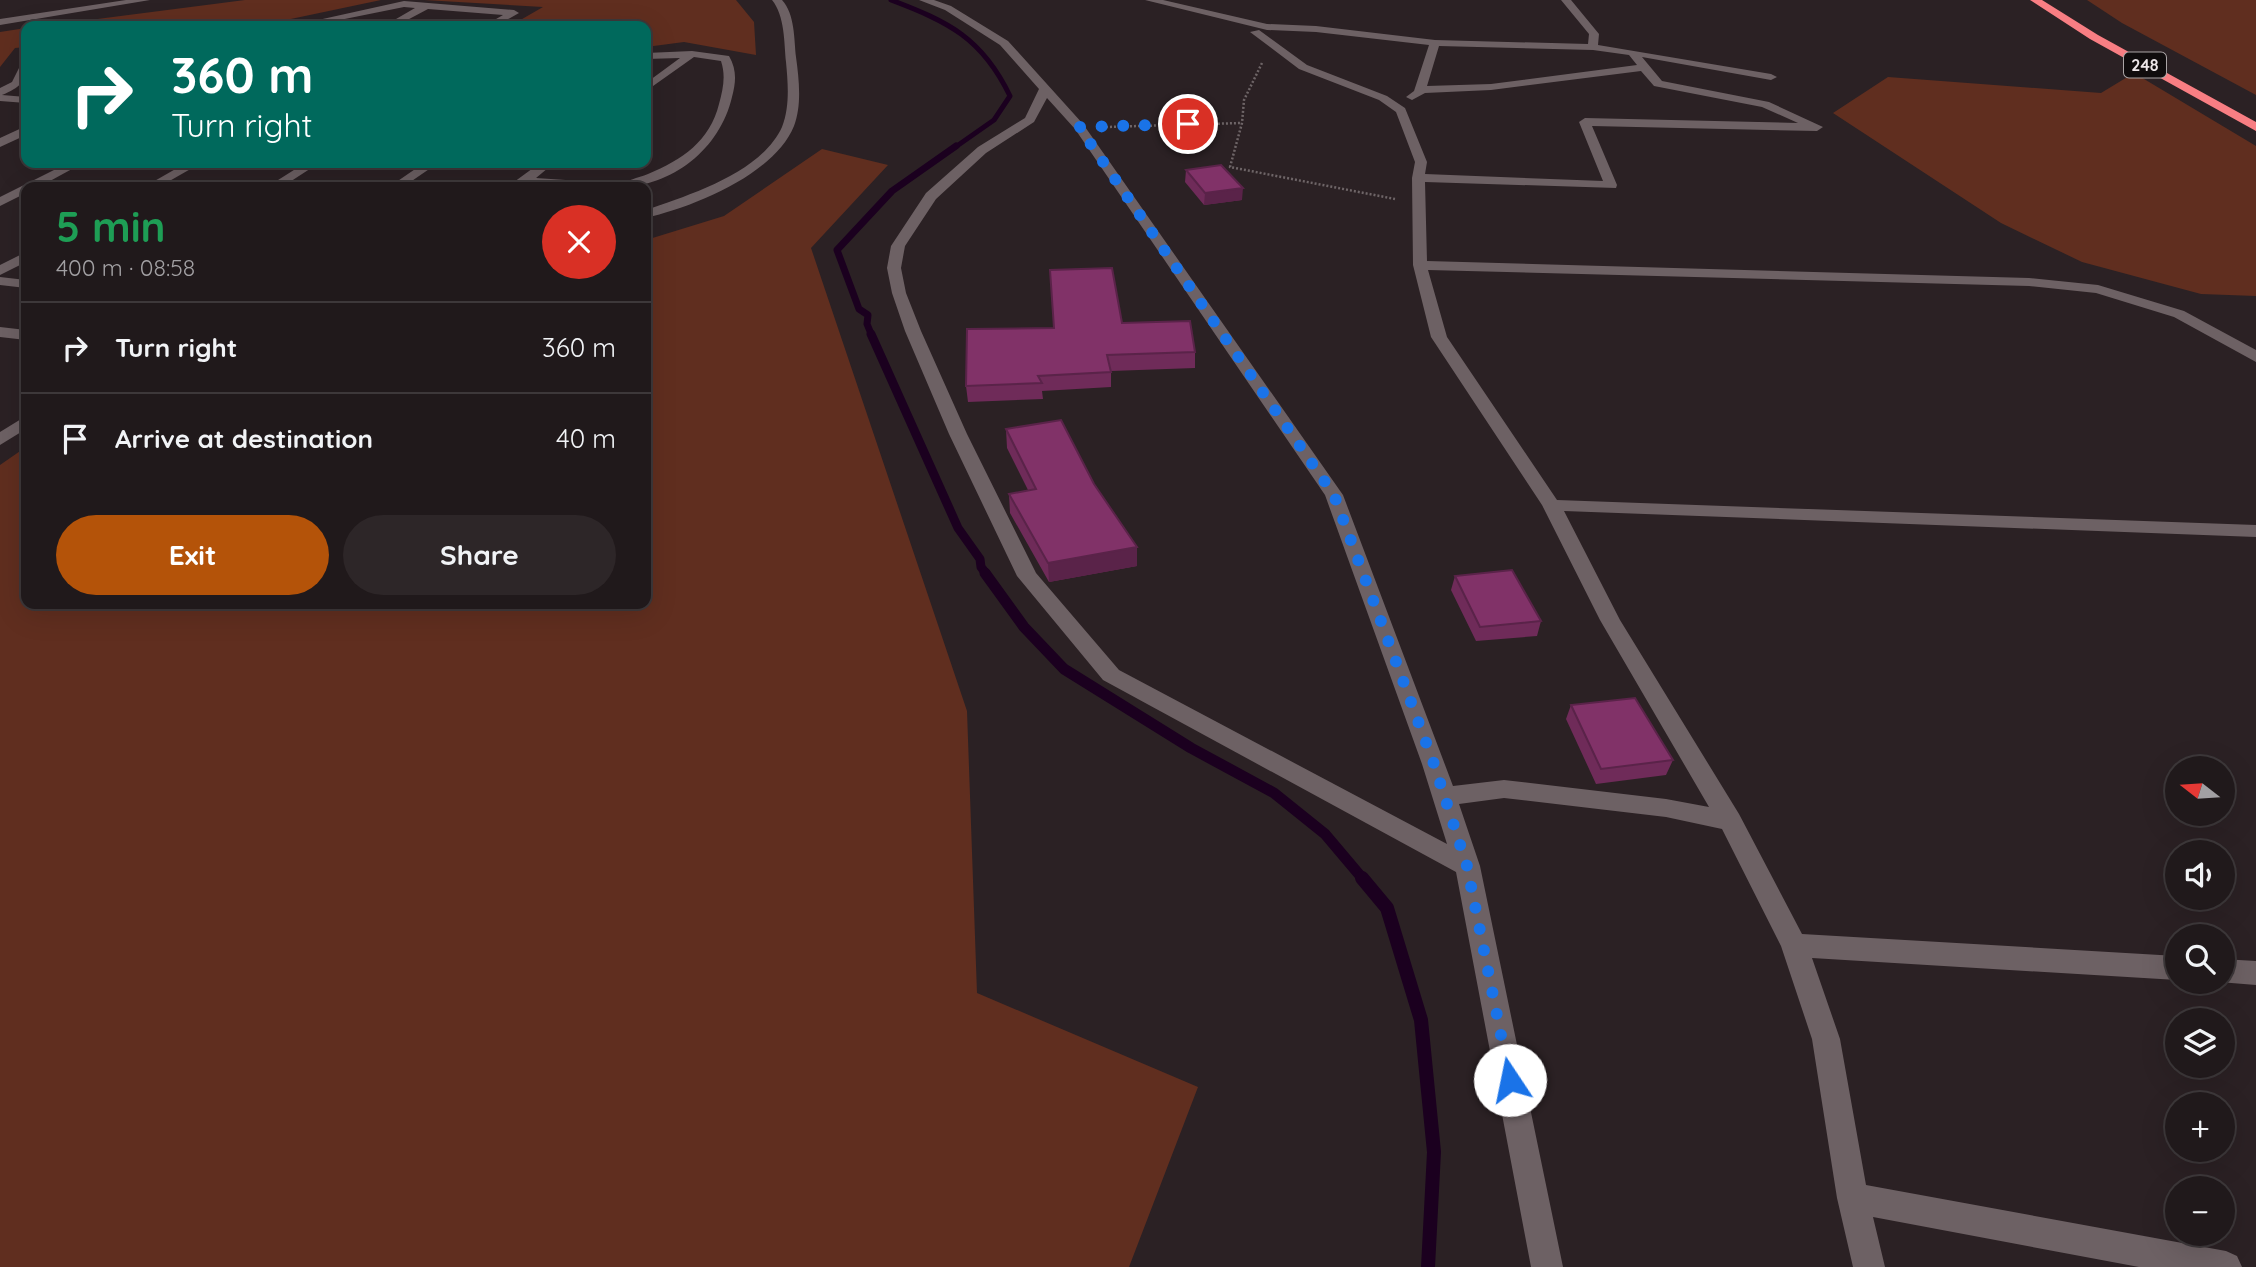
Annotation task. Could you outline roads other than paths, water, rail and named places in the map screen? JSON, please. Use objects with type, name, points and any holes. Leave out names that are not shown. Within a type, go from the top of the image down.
[{"type":"highway","name":"248","points":[[2035,0],[2094,37],[2256,127]]},
{"type":"highway","name":"248","points":[[2046,0],[2130,51],[2256,120]]},
{"type":"street","points":[[0,22],[145,0]]},
{"type":"street","points":[[651,212],[680,203],[734,179],[767,155],[786,134],[793,105],[785,13],[777,0]]},
{"type":"street","points":[[924,0],[953,6],[1004,43],[1044,91],[1079,127],[1334,495],[1467,866],[1547,1267]]},
{"type":"street","points":[[1150,0],[1267,26],[1435,43],[1593,47],[1771,77]]},
{"type":"street","points":[[1566,0],[1594,34],[1593,47]]},
{"type":"street","points":[[321,21],[404,4],[514,13],[499,21]]},
{"type":"street","points":[[399,21],[428,6]]},
{"type":"street","points":[[1255,32],[1303,67],[1383,98],[1401,110],[1421,162],[1418,178],[1420,265],[1439,337],[1551,505],[1610,620],[1730,821],[1794,946],[1826,1039],[1853,1198],[1868,1267]]},
{"type":"street","points":[[1394,106],[1419,93],[1435,43]]},
{"type":"street","points":[[1418,178],[1611,185],[1585,122],[1817,127],[1765,104],[1658,84],[1632,52]]},
{"type":"street","points":[[639,182],[671,170],[704,146],[724,114],[731,70],[725,58],[692,54],[651,55]]},
{"type":"street","points":[[651,84],[692,54]]},
{"type":"street","points":[[1420,90],[1491,88],[1644,67]]},
{"type":"street","points":[[0,90],[21,84]]},
{"type":"street","points":[[1044,91],[1030,120],[982,150],[931,196],[898,246],[894,268],[898,293],[913,331],[958,433],[1027,576],[1111,675],[1467,866]]},
{"type":"street","points":[[0,98],[21,100]]},
{"type":"street","points":[[0,143],[21,132]]},
{"type":"street","points":[[39,182],[67,168]]},
{"type":"street","points":[[159,182],[186,168]]},
{"type":"street","points":[[281,182],[305,168]]},
{"type":"street","points":[[403,182],[424,168]]},
{"type":"street","points":[[523,182],[541,168]]},
{"type":"street","points":[[0,202],[21,191]]},
{"type":"street","points":[[0,271],[21,259]]},
{"type":"street","points":[[1420,265],[2029,282],[2098,289],[2179,314],[2256,357]]},
{"type":"street","points":[[0,281],[21,283]]},
{"type":"street","points":[[0,332],[21,334]]},
{"type":"street","points":[[1551,505],[2256,531]]},
{"type":"street","points":[[1444,796],[1504,789],[1666,808],[1730,821]]},
{"type":"street","points":[[1794,946],[2165,967]]},
{"type":"street","points":[[2235,972],[2256,973]]},
{"type":"street","points":[[1853,1198],[2226,1267]]},
{"type":"waterway","points":[[891,0],[930,16],[962,34],[988,60],[1010,96],[994,120],[954,148]]},
{"type":"waterway","points":[[872,336],[867,324],[868,315],[859,309],[837,250],[892,191],[956,146]]},
{"type":"waterway","points":[[871,334],[958,528],[980,559],[981,567],[987,575]]},
{"type":"waterway","points":[[985,573],[1024,627],[1064,669],[1191,748],[1274,793],[1325,834],[1363,879]]},
{"type":"waterway","points":[[1362,878],[1387,908],[1421,1020],[1434,1152],[1428,1267]]}]
